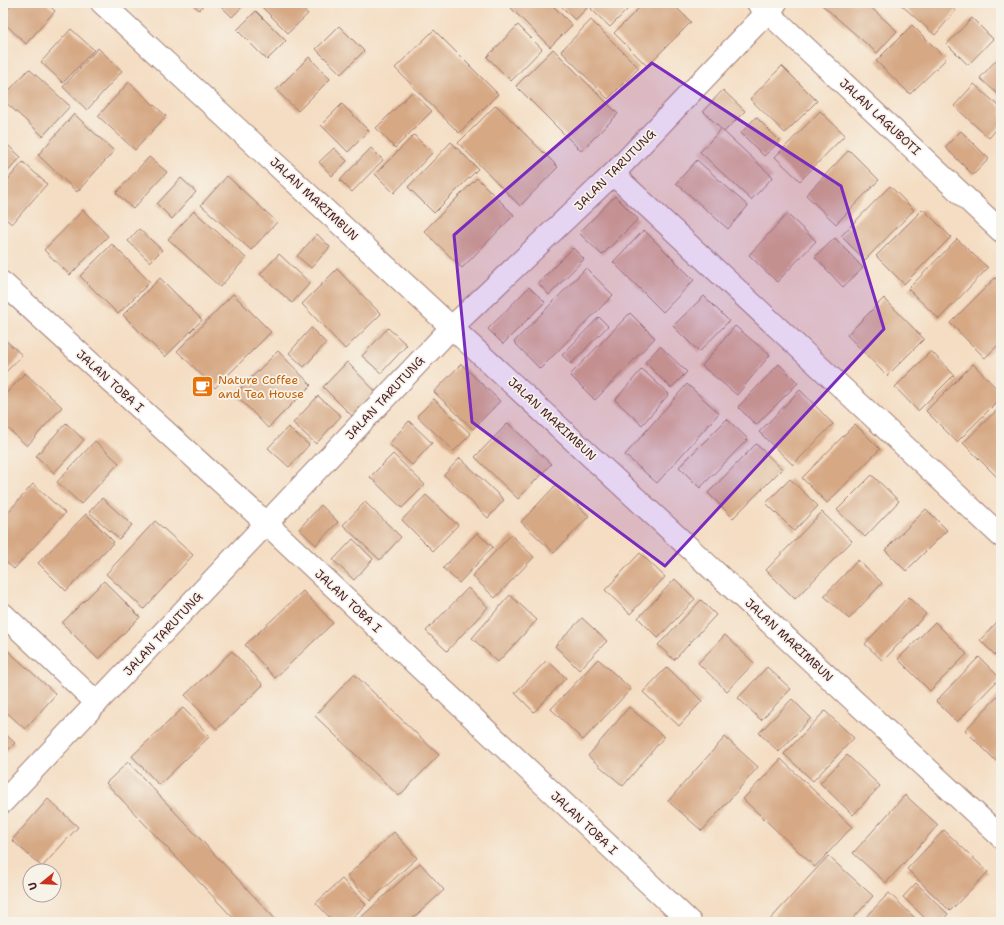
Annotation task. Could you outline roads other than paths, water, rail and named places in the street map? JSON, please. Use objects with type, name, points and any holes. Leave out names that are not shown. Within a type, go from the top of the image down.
[{"type":"street","name":"JALAN MARIMBUN","points":[[102,3],[1001,837]]},
{"type":"street","name":"JALAN TARUTUNG","points":[[3,802],[452,327],[613,174],[767,6]]},
{"type":"street","name":"JALAN LAGUBOTI","points":[[767,6],[1001,231]]},
{"type":"street","points":[[613,174],[1001,536]]},
{"type":"street","name":"JALAN TOBA I","points":[[3,283],[266,524],[690,922]]},
{"type":"street","points":[[3,614],[97,703]]},
{"type":"place","name":"Nature Coffee and Tea House","points":[[202,387]]}]
